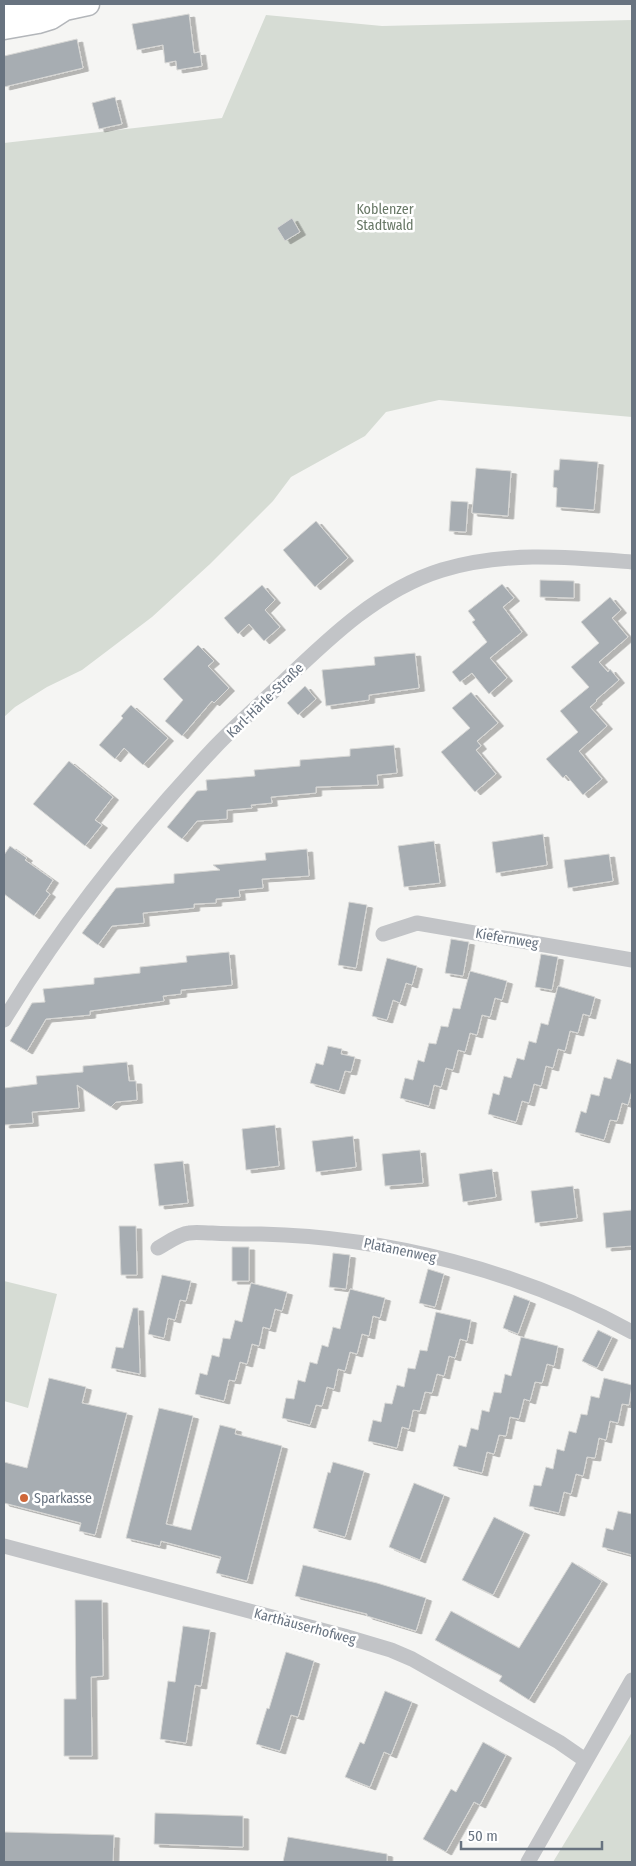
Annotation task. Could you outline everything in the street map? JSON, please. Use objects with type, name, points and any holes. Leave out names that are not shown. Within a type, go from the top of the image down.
[{"type":"main road","points":[[4,28],[44,20],[65,9],[88,4]]},
{"type":"main road","points":[[4,12],[41,6],[65,9]]},
{"type":"street","name":"Karl-Härle-Straße","points":[[4,1020],[25,985],[100,882],[188,776],[216,746],[302,664],[366,608],[404,586],[441,570],[489,559],[538,556],[632,562]]},
{"type":"street","name":"Kiefernweg","points":[[383,934],[417,922],[632,960]]},
{"type":"street","name":"Platanenweg","points":[[158,1248],[187,1233],[305,1235],[403,1249],[539,1289],[582,1307],[632,1332]]},
{"type":"street","name":"Karthäuserhofweg","points":[[4,1546],[391,1650],[412,1659],[479,1696],[559,1742],[585,1760]]},
{"type":"street","points":[[528,1862],[632,1680]]},
{"type":"green space","name":"Koblenzer Stadtwald","points":[[266,15],[382,26],[632,20],[632,417],[439,400],[386,412],[365,436],[291,477],[273,501],[210,564],[152,617],[82,670],[47,687],[15,707],[4,717],[4,143],[222,118]]},
{"type":"green space","points":[[4,1281],[57,1294],[28,1408],[4,1401]]},
{"type":"green space","points":[[632,1732],[632,1862],[553,1862]]},
{"type":"building","points":[[189,14],[194,53],[200,52],[202,66],[177,70],[176,61],[165,63],[163,45],[137,50],[132,24]]},
{"type":"building","points":[[77,39],[83,68],[4,87],[4,56]]},
{"type":"building","points":[[115,97],[122,124],[99,129],[92,103]]},
{"type":"building","points":[[292,218],[300,232],[285,241],[277,228]]},
{"type":"building","points":[[560,459],[598,462],[594,510],[556,507],[557,488],[553,487],[554,470],[559,470]]},
{"type":"building","points":[[476,468],[511,471],[508,516],[472,513]]},
{"type":"building","points":[[451,501],[468,502],[466,532],[449,531]]},
{"type":"building","points":[[316,521],[348,558],[315,587],[283,550]]},
{"type":"building","points":[[540,580],[574,581],[574,598],[540,597]]},
{"type":"building","points":[[502,584],[514,598],[503,607],[522,632],[490,658],[507,678],[489,694],[472,673],[460,682],[452,672],[487,642],[472,622],[475,620],[468,611]]},
{"type":"building","points":[[262,585],[275,600],[265,610],[280,627],[264,641],[249,624],[238,634],[224,618]]},
{"type":"building","points":[[610,597],[621,610],[612,618],[628,637],[599,662],[608,672],[610,669],[619,680],[590,707],[607,726],[579,751],[602,779],[583,795],[566,775],[563,778],[546,759],[578,732],[560,711],[589,687],[571,667],[599,643],[581,622]]},
{"type":"building","points":[[198,645],[214,661],[208,666],[229,688],[214,703],[212,701],[182,736],[165,721],[183,700],[163,679]]},
{"type":"building","points":[[415,653],[419,688],[369,695],[369,700],[326,706],[322,670],[375,665],[374,657]]},
{"type":"building","points":[[305,686],[316,699],[298,715],[287,703]]},
{"type":"building","points":[[471,692],[498,723],[477,741],[481,746],[476,750],[496,774],[475,792],[441,752],[470,728],[452,708]]},
{"type":"building","points":[[131,705],[168,738],[143,765],[124,748],[115,759],[99,745],[123,718],[121,716]]},
{"type":"building","points":[[394,745],[397,773],[377,775],[378,785],[316,787],[316,793],[271,797],[272,803],[251,805],[252,808],[227,810],[227,819],[197,821],[182,839],[167,827],[197,791],[207,790],[206,780],[255,776],[254,770],[300,766],[300,760],[350,756],[350,749]]},
{"type":"building","points":[[69,761],[113,797],[95,820],[102,825],[85,846],[33,804]]},
{"type":"building","points":[[543,834],[547,865],[496,873],[492,842]]},
{"type":"building","points":[[434,841],[440,883],[404,887],[398,846]]},
{"type":"building","points":[[10,846],[27,858],[25,860],[53,880],[46,891],[50,894],[34,916],[4,894],[4,855]]},
{"type":"building","points":[[307,849],[309,876],[262,879],[263,888],[239,890],[240,897],[216,899],[216,903],[194,904],[194,908],[143,913],[144,923],[112,926],[98,945],[82,933],[116,888],[174,883],[174,874],[220,870],[213,865],[266,860],[265,853]]},
{"type":"building","points":[[609,854],[613,881],[568,888],[564,860]]},
{"type":"building","points":[[349,902],[367,905],[356,968],[338,965]]},
{"type":"building","points":[[451,939],[469,942],[463,976],[445,973]]},
{"type":"building","points":[[229,952],[232,985],[181,990],[181,994],[163,996],[164,1001],[90,1011],[90,1015],[46,1019],[27,1051],[10,1041],[32,1003],[45,1002],[43,989],[94,984],[94,978],[140,973],[140,967],[187,962],[186,956]]},
{"type":"building","points":[[541,954],[558,957],[552,990],[535,987]]},
{"type":"building","points":[[387,958],[417,966],[412,985],[406,983],[400,1003],[393,1000],[387,1020],[372,1016]]},
{"type":"building","points":[[470,971],[507,981],[502,1000],[495,998],[490,1017],[482,1015],[477,1035],[470,1033],[465,1052],[458,1050],[453,1070],[446,1068],[441,1087],[434,1085],[429,1106],[400,1098],[405,1078],[413,1080],[418,1060],[424,1062],[429,1043],[436,1044],[441,1026],[448,1027],[453,1008],[460,1009]]},
{"type":"building","points":[[558,986],[595,997],[590,1016],[583,1014],[578,1033],[570,1031],[565,1051],[558,1049],[553,1068],[546,1066],[541,1086],[534,1084],[529,1103],[522,1101],[516,1122],[488,1114],[493,1093],[499,1095],[504,1076],[511,1078],[517,1058],[524,1060],[529,1041],[536,1043],[541,1023],[548,1025]]},
{"type":"building","points":[[328,1046],[342,1049],[341,1054],[355,1057],[351,1072],[345,1071],[339,1091],[310,1083],[316,1063],[323,1065]]},
{"type":"building","points":[[617,1059],[632,1064],[632,1090],[628,1105],[622,1103],[617,1121],[610,1120],[604,1140],[575,1132],[581,1111],[586,1113],[591,1094],[599,1096],[604,1077],[611,1079]]},
{"type":"building","points":[[127,1062],[129,1081],[136,1081],[137,1100],[116,1102],[111,1107],[77,1085],[79,1108],[32,1112],[33,1123],[4,1125],[4,1088],[37,1084],[36,1076],[83,1072],[83,1066]]},
{"type":"building","points":[[275,1125],[279,1166],[246,1170],[242,1129]]},
{"type":"building","points":[[353,1136],[356,1167],[316,1172],[312,1141]]},
{"type":"building","points":[[420,1150],[423,1183],[385,1186],[382,1154]]},
{"type":"building","points":[[183,1161],[188,1203],[159,1206],[154,1164]]},
{"type":"building","points":[[492,1169],[496,1197],[463,1202],[459,1174]]},
{"type":"building","points":[[573,1186],[577,1218],[535,1223],[531,1191]]},
{"type":"building","points":[[632,1210],[632,1246],[606,1248],[603,1213]]},
{"type":"building","points":[[119,1226],[136,1226],[137,1275],[121,1275]]},
{"type":"building","points":[[232,1247],[249,1247],[249,1281],[232,1281]]},
{"type":"building","points":[[333,1253],[350,1255],[346,1289],[329,1287]]},
{"type":"building","points":[[428,1269],[444,1274],[435,1307],[419,1303]]},
{"type":"building","points":[[162,1275],[191,1281],[186,1301],[180,1300],[175,1320],[168,1318],[164,1338],[148,1334]]},
{"type":"building","points":[[251,1283],[287,1292],[282,1311],[275,1309],[270,1329],[263,1327],[259,1346],[252,1344],[247,1364],[240,1362],[235,1381],[229,1380],[224,1401],[195,1394],[200,1373],[207,1375],[212,1355],[219,1357],[223,1338],[230,1339],[235,1320],[242,1322]]},
{"type":"building","points":[[350,1289],[385,1298],[380,1318],[373,1316],[369,1336],[362,1334],[357,1354],[350,1352],[345,1371],[338,1369],[334,1389],[327,1387],[322,1406],[316,1405],[310,1425],[282,1418],[286,1398],[294,1399],[298,1380],[305,1382],[310,1362],[317,1364],[322,1345],[328,1347],[333,1327],[340,1329]]},
{"type":"building","points":[[514,1295],[530,1301],[518,1334],[503,1328]]},
{"type":"building","points":[[133,1308],[138,1308],[140,1374],[111,1368],[116,1347],[123,1348]]},
{"type":"building","points":[[436,1312],[471,1320],[467,1341],[460,1339],[455,1358],[449,1356],[444,1376],[437,1374],[432,1393],[425,1392],[420,1411],[413,1410],[409,1429],[402,1427],[397,1448],[368,1441],[373,1420],[381,1422],[385,1403],[392,1404],[397,1385],[404,1387],[408,1368],[415,1369],[420,1350],[427,1351]]},
{"type":"building","points":[[598,1330],[612,1337],[597,1368],[582,1361]]},
{"type":"building","points":[[521,1337],[558,1346],[554,1366],[547,1364],[542,1383],[535,1382],[530,1401],[524,1399],[519,1419],[510,1417],[506,1436],[499,1435],[494,1454],[487,1452],[482,1473],[453,1466],[459,1445],[466,1447],[471,1428],[478,1430],[482,1410],[489,1412],[494,1392],[501,1393],[505,1374],[511,1376]]},
{"type":"building","points":[[49,1378],[86,1387],[82,1403],[127,1413],[95,1535],[79,1531],[81,1523],[4,1503],[4,1462],[27,1468]]},
{"type":"building","points":[[604,1378],[632,1385],[629,1405],[622,1404],[618,1423],[610,1421],[606,1440],[599,1438],[595,1458],[587,1457],[583,1476],[576,1474],[571,1494],[564,1492],[559,1513],[529,1506],[534,1485],[541,1486],[546,1467],[553,1469],[557,1449],[564,1451],[569,1431],[576,1433],[581,1414],[587,1415],[591,1396],[599,1398]]},
{"type":"building","points":[[159,1408],[193,1416],[166,1524],[191,1530],[220,1425],[236,1429],[235,1434],[282,1446],[247,1581],[216,1573],[221,1557],[161,1541],[160,1546],[126,1538]]},
{"type":"building","points":[[333,1462],[364,1471],[345,1537],[313,1528],[328,1472],[330,1473]]},
{"type":"building","points":[[414,1483],[444,1495],[420,1560],[389,1547]]},
{"type":"building","points":[[618,1511],[632,1514],[632,1555],[602,1547],[606,1528],[613,1530]]},
{"type":"building","points":[[494,1517],[524,1532],[493,1595],[462,1580]]},
{"type":"building","points":[[572,1562],[602,1581],[529,1700],[499,1681],[502,1676],[435,1640],[451,1611],[519,1648]]},
{"type":"building","points":[[303,1565],[377,1583],[426,1598],[416,1631],[367,1616],[367,1614],[295,1596]]},
{"type":"building","points":[[75,1600],[102,1600],[103,1676],[91,1677],[92,1756],[64,1756],[64,1699],[76,1699]]},
{"type":"building","points":[[183,1626],[210,1630],[201,1686],[195,1685],[186,1743],[160,1739],[168,1681],[175,1682]]},
{"type":"building","points":[[286,1652],[314,1661],[298,1717],[291,1715],[280,1751],[256,1744],[267,1708],[269,1709]]},
{"type":"building","points":[[385,1691],[412,1702],[391,1755],[384,1752],[370,1787],[345,1777],[360,1742],[364,1744]]},
{"type":"building","points":[[483,1742],[506,1755],[480,1805],[474,1802],[446,1852],[423,1839],[451,1789],[456,1792]]},
{"type":"building","points":[[155,1813],[243,1816],[243,1847],[154,1844]]},
{"type":"building","points":[[4,1832],[114,1835],[113,1862],[4,1862]]},
{"type":"building","points":[[288,1837],[387,1854],[387,1862],[283,1862]]},
{"type":"place","name":"Sparkasse","points":[[24,1498]]}]
